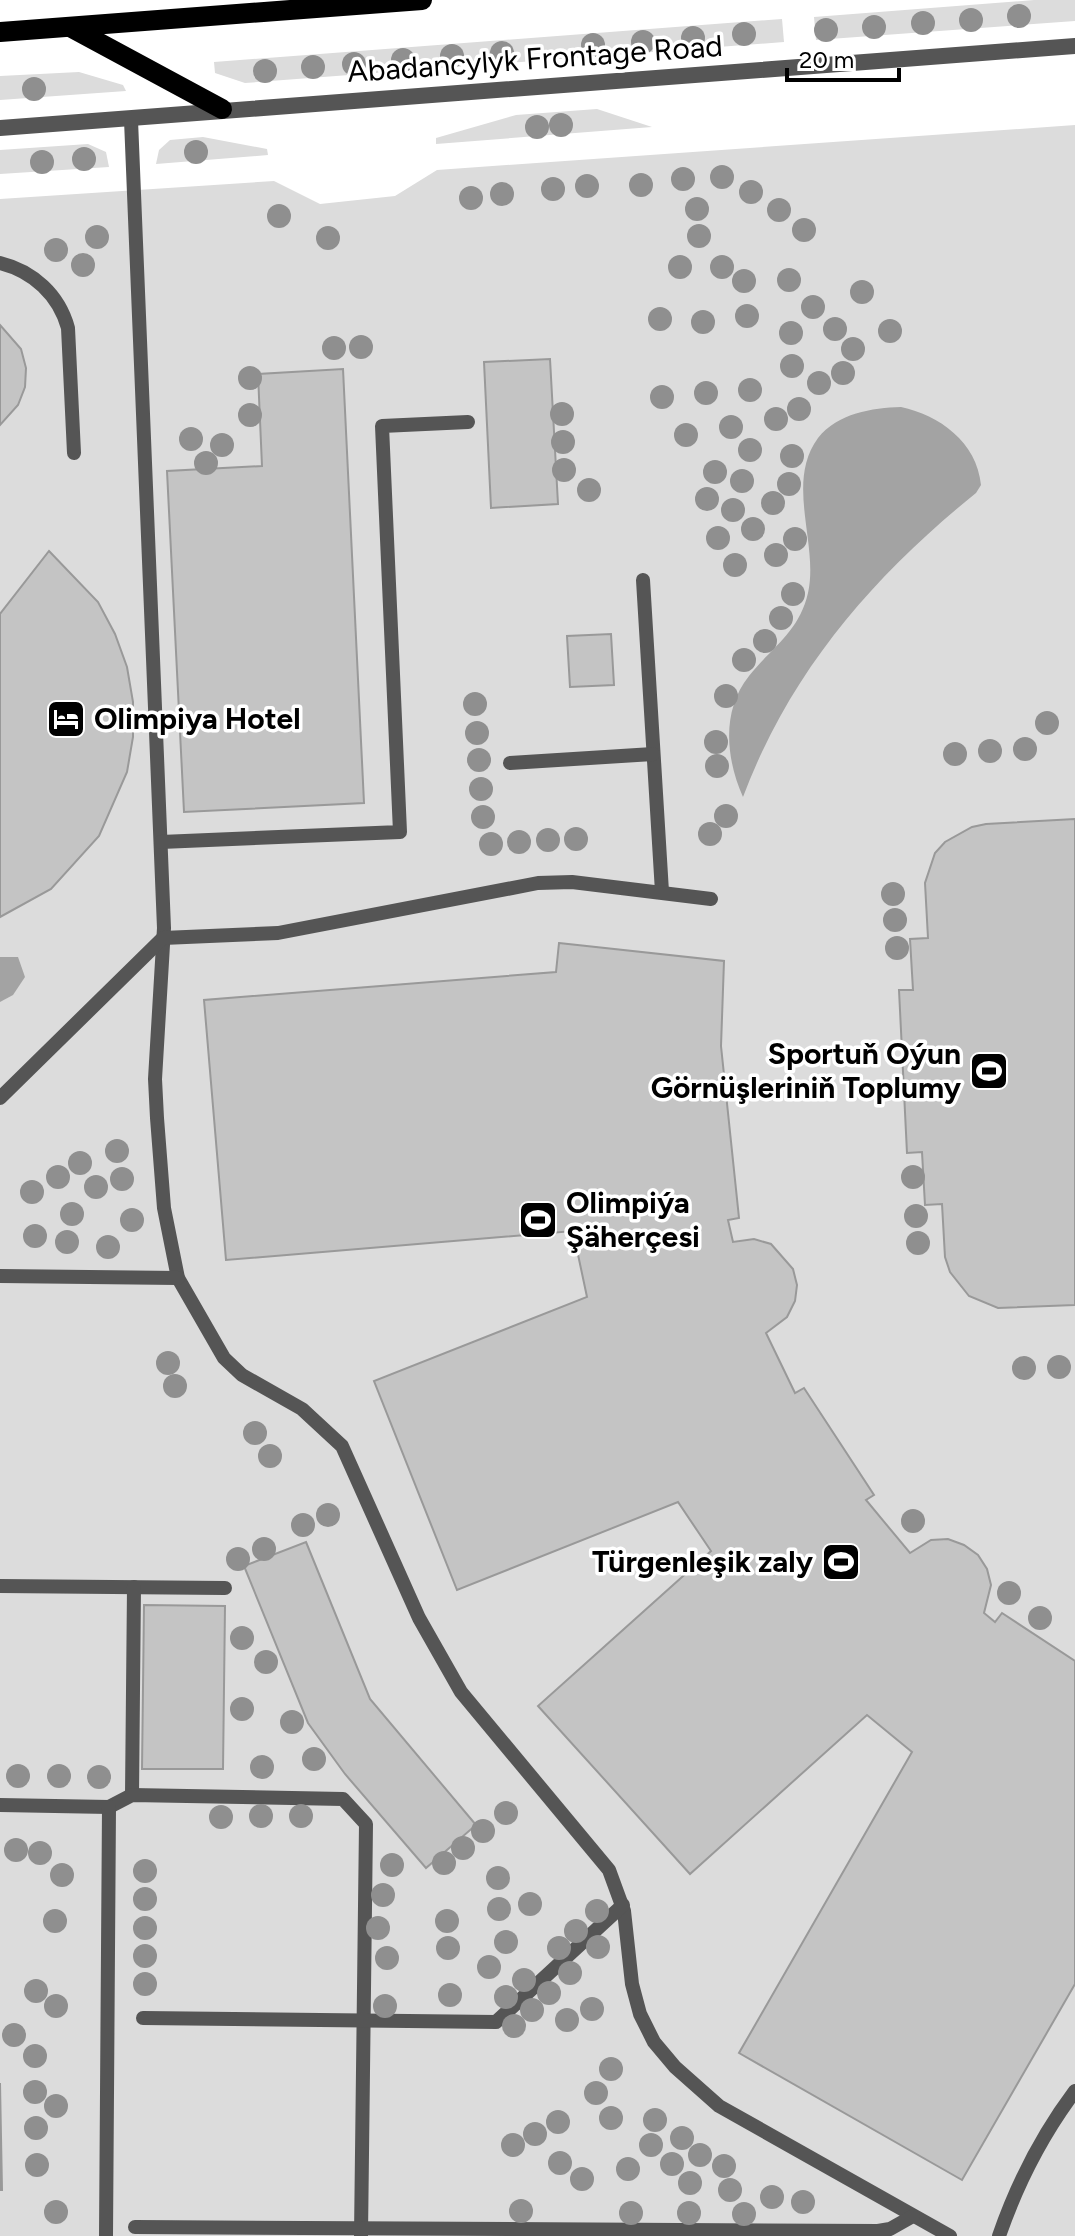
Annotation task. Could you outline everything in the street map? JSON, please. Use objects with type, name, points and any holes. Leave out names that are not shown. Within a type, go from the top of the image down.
[{"type":"main road","points":[[0,32],[422,0]]},
{"type":"main road","points":[[70,27],[222,109]]},
{"type":"street","name":"Abadancylyk Frontage Road","points":[[0,128],[1075,46]]},
{"type":"lane","points":[[131,120],[161,842],[163,938],[157,1118],[164,1208],[178,1278],[224,1358],[242,1375],[302,1409],[342,1446],[436,1652],[488,1729],[596,1850],[618,1889],[623,1905],[632,1984],[640,2014],[654,2042],[675,2067],[719,2106],[950,2236]]},
{"type":"lane","points":[[0,263],[32,277],[53,294],[64,312],[68,328],[74,453]]},
{"type":"lane","points":[[161,842],[400,832],[382,426],[468,422]]},
{"type":"lane","points":[[643,580],[662,892]]},
{"type":"lane","points":[[510,763],[653,754]]},
{"type":"lane","points":[[0,1098],[163,938],[278,933],[538,883],[572,882],[711,899]]},
{"type":"lane","points":[[0,1276],[178,1278]]},
{"type":"lane","points":[[0,1586],[225,1588]]},
{"type":"lane","points":[[132,1795],[134,1587]]},
{"type":"lane","points":[[0,1805],[109,1807],[132,1795],[343,1799],[366,1824],[362,2232]]},
{"type":"lane","points":[[106,2236],[109,1807]]},
{"type":"lane","points":[[143,2018],[496,2022],[623,1905]]},
{"type":"lane","points":[[999,2236],[1031,2162],[1055,2117],[1075,2091]]},
{"type":"lane","points":[[135,2227],[362,2232],[878,2231],[890,2229],[913,2216]]},
{"type":"shaded area","points":[[1034,0],[1075,0],[1075,21],[816,40],[814,17]]},
{"type":"shaded area","points":[[782,19],[784,42],[245,83],[215,73],[214,62]]},
{"type":"shaded area","points":[[79,72],[123,85],[126,91],[0,100],[0,76]]},
{"type":"shaded area","points":[[597,109],[652,127],[436,144],[436,138],[516,115]]},
{"type":"shaded area","name":"Olimpiýa Şäherçesi","points":[[1075,125],[1075,2236],[0,2236],[0,199],[274,181],[320,204],[395,196],[437,170]]},
{"type":"shaded area","points":[[203,137],[267,149],[268,155],[156,164],[159,150],[170,140]]},
{"type":"shaded area","points":[[88,144],[106,152],[109,167],[0,174],[0,150]]},
{"type":"shaded area","points":[[901,407],[929,417],[954,433],[972,456],[981,485],[976,493],[903,558],[838,629],[785,708],[762,751],[743,797],[730,751],[730,720],[740,690],[749,676],[784,638],[804,607],[810,574],[803,494],[809,456],[818,438],[845,417]]},
{"type":"shaded area","points":[[0,957],[18,957],[25,977],[13,995],[0,1002]]},
{"type":"building","points":[[0,325],[21,349],[26,368],[25,387],[18,405],[0,425]]},
{"type":"building","points":[[550,359],[558,504],[491,508],[484,362]]},
{"type":"building","points":[[343,369],[364,803],[184,812],[167,471],[262,466],[258,374]]},
{"type":"building","name":"Olimpiya Hotel","points":[[49,551],[98,602],[115,634],[127,667],[133,702],[133,737],[127,772],[99,836],[51,889],[0,917],[0,614]]},
{"type":"building","points":[[611,634],[614,685],[570,687],[567,636]]},
{"type":"building","name":"Sportuň Oýun Görnüşleriniň Toplumy","points":[[1075,819],[1075,1305],[998,1308],[969,1296],[950,1272],[945,1257],[942,1204],[925,1205],[922,1152],[907,1153],[899,990],[913,990],[910,939],[928,938],[925,883],[935,853],[945,842],[972,827],[986,824]]},
{"type":"building","name":"Türgenleşik zaly","points":[[559,943],[724,961],[721,1046],[739,1218],[728,1220],[733,1242],[754,1239],[771,1244],[793,1269],[797,1285],[795,1301],[787,1317],[766,1333],[795,1393],[804,1388],[874,1495],[866,1500],[910,1553],[931,1540],[948,1539],[964,1545],[978,1555],[987,1569],[991,1585],[984,1613],[995,1622],[1002,1613],[1075,1661],[1075,1984],[962,2180],[739,2053],[912,1752],[867,1715],[690,1874],[538,1706],[711,1551],[678,1502],[457,1590],[374,1381],[587,1297],[573,1231],[226,1260],[204,1000],[556,972]]},
{"type":"building","points":[[306,1542],[370,1699],[476,1825],[426,1868],[345,1774],[308,1723],[244,1566]]},
{"type":"building","points":[[144,1605],[225,1606],[223,1769],[142,1769]]},
{"type":"building","points":[[0,2083],[2,2190],[0,2190]]},
{"type":"place","name":"Olimpiya Hotel","points":[[66,719]]},
{"type":"place","name":"Sportuň Oýun Görnüşleriniň Toplumy","points":[[989,1071]]},
{"type":"place","name":"Olimpiýa Şäherçesi","points":[[538,1220]]},
{"type":"place","name":"Türgenleşik zaly","points":[[841,1562]]}]
